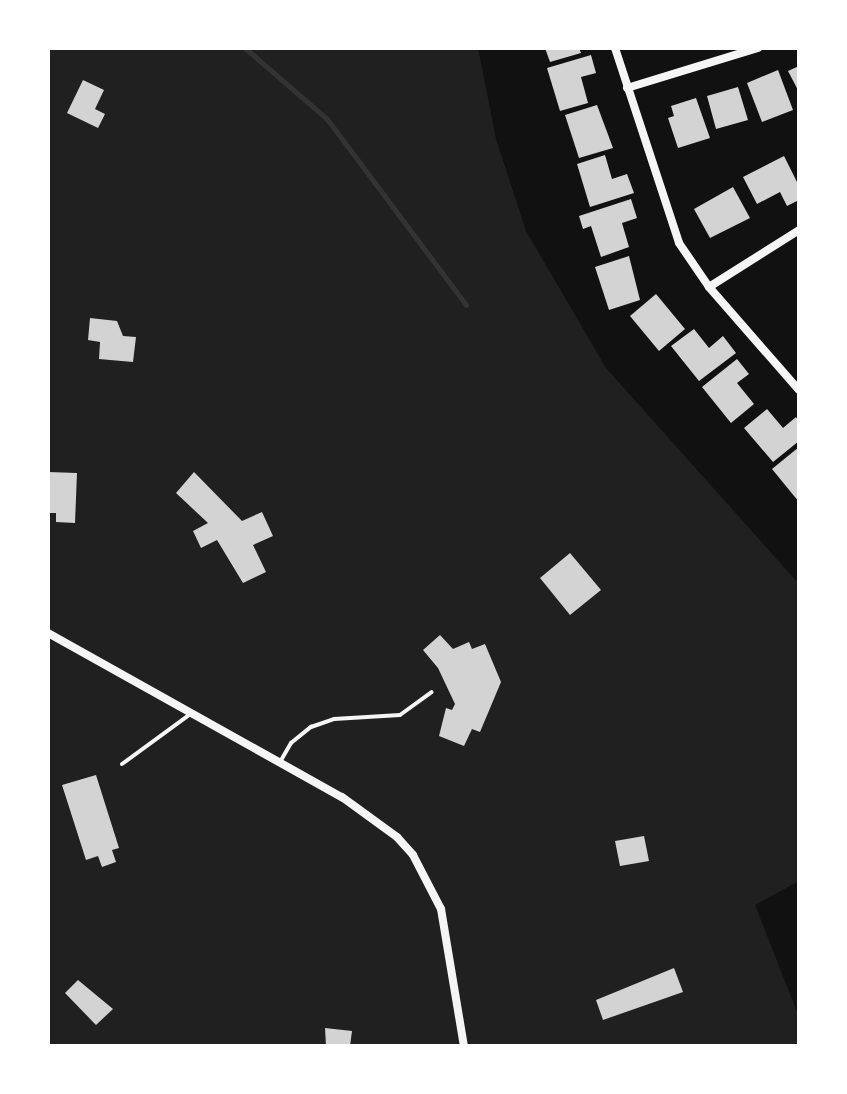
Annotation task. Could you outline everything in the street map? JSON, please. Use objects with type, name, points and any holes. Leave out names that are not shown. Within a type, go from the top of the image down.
[{"type":"street","points":[[615,48],[668,220],[709,287],[799,390]]},
{"type":"street","points":[[627,88],[758,48]]},
{"type":"street","points":[[709,287],[799,230]]},
{"type":"street","points":[[48,633],[194,712],[362,810],[413,855],[441,909],[464,1046]]},
{"type":"lane","points":[[280,762],[291,743],[311,727],[334,719],[400,715],[432,692]]},
{"type":"lane","points":[[122,764],[194,712]]},
{"type":"shaded area","points":[[48,48],[478,48],[496,139],[526,231],[606,368],[799,584],[799,881],[755,905],[799,1017],[799,1046],[48,1046]]},
{"type":"building","points":[[545,48],[579,48],[581,53],[550,62]]},
{"type":"building","points":[[591,55],[596,73],[581,77],[588,103],[560,111],[547,68]]},
{"type":"building","points":[[799,66],[799,92],[788,71]]},
{"type":"building","points":[[778,70],[793,110],[762,122],[747,83]]},
{"type":"building","points":[[83,80],[104,90],[95,109],[105,114],[98,128],[67,113]]},
{"type":"building","points":[[738,87],[748,120],[716,129],[707,96]]},
{"type":"building","points":[[696,98],[710,138],[678,148],[668,118],[674,116],[671,106]]},
{"type":"building","points":[[597,105],[613,148],[579,158],[565,115]]},
{"type":"building","points":[[605,155],[612,179],[627,174],[634,193],[590,207],[577,164]]},
{"type":"building","points":[[784,156],[799,186],[799,200],[787,206],[780,192],[757,204],[743,177]]},
{"type":"building","points":[[733,187],[750,218],[710,238],[694,209]]},
{"type":"building","points":[[631,199],[637,218],[622,223],[629,247],[601,257],[591,226],[583,229],[579,216]]},
{"type":"building","points":[[629,256],[640,300],[609,310],[595,267]]},
{"type":"building","points":[[656,294],[685,329],[659,351],[630,316]]},
{"type":"building","points":[[90,318],[117,321],[123,336],[136,337],[133,362],[99,359],[100,342],[88,340]]},
{"type":"building","points":[[694,329],[709,348],[723,336],[736,353],[699,381],[671,346]]},
{"type":"building","points":[[737,359],[749,374],[737,383],[754,404],[731,423],[702,387]]},
{"type":"building","points":[[767,409],[783,428],[796,417],[799,422],[799,441],[773,462],[744,428]]},
{"type":"building","points":[[799,447],[799,502],[772,469]]},
{"type":"building","points":[[48,472],[77,473],[75,523],[56,522],[56,513],[48,513]]},
{"type":"building","points":[[194,472],[242,521],[262,512],[273,536],[253,545],[266,572],[243,583],[217,540],[201,548],[193,531],[208,523],[176,493]]},
{"type":"building","points":[[570,553],[601,590],[570,615],[540,578]]},
{"type":"building","points":[[440,635],[453,649],[469,642],[472,649],[485,644],[501,682],[480,732],[472,729],[464,746],[439,736],[446,708],[452,710],[455,704],[438,668],[423,650]]},
{"type":"building","points":[[96,775],[119,848],[112,850],[116,862],[102,867],[98,856],[86,860],[62,785]]},
{"type":"building","points":[[644,836],[649,861],[620,866],[615,841]]},
{"type":"building","points":[[674,968],[683,992],[603,1020],[596,1000]]},
{"type":"building","points":[[78,980],[113,1009],[96,1025],[65,993]]},
{"type":"building","points":[[325,1028],[352,1031],[350,1046],[326,1046]]},
{"type":"waterway","points":[[245,48],[327,119],[466,305]]}]
